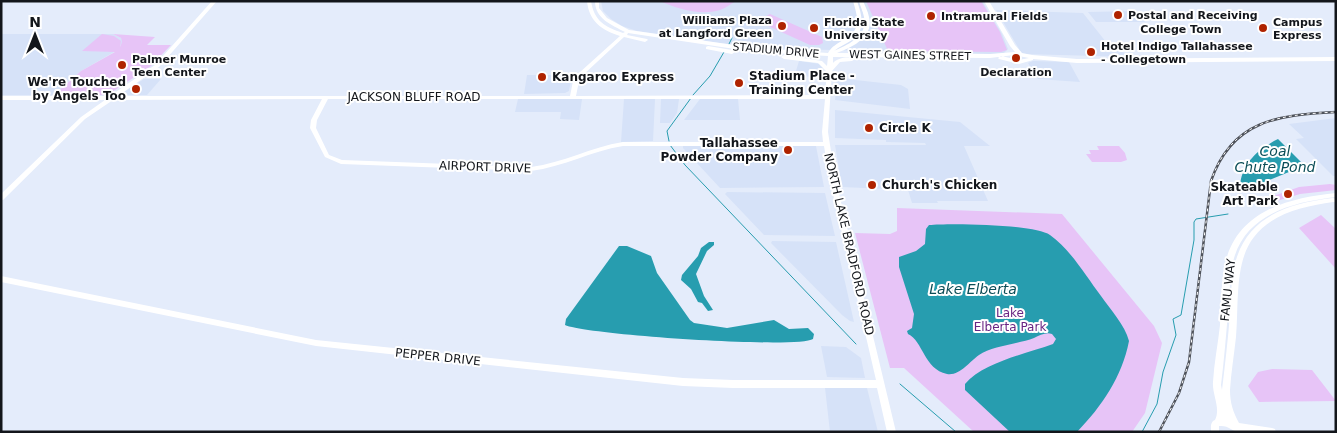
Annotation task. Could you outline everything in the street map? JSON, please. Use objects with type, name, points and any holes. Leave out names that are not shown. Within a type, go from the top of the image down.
[{"type":"street","points":[[1,198],[72,128],[110,98],[157,66],[215,1]]},
{"type":"street","name":"STADIUM DRIVE","points":[[589,1],[590,11],[596,20],[608,29],[647,40],[783,55],[831,55]]},
{"type":"street","name":"STADIUM DRIVE","points":[[597,1],[597,8],[602,17],[626,33]]},
{"type":"street","points":[[783,55],[837,46],[850,38],[859,29],[861,20],[855,1]]},
{"type":"street","points":[[831,55],[855,43],[866,31],[868,18],[861,1]]},
{"type":"street","points":[[986,1],[1012,46],[1022,57]]},
{"type":"street","points":[[573,96],[580,74],[626,33]]},
{"type":"street","points":[[831,55],[837,46]]},
{"type":"street","points":[[1010,56],[1012,46]]},
{"type":"street","points":[[783,55],[820,62],[826,65],[829,71],[836,63],[842,60],[890,55]]},
{"type":"street","name":"WEST GAINES STREET","points":[[831,55],[1010,56],[1018,62],[1022,57],[1110,61],[1336,58]]},
{"type":"street","name":"NORTH LAKE BRADFORD ROAD","points":[[831,55],[827,97],[826,144],[835,190],[892,432]]},
{"type":"street","name":"AIRPORT DRIVE","points":[[326,97],[314,120],[313,128],[328,156],[341,162],[538,169],[609,146],[826,144]]},
{"type":"street","name":"JACKSON BLUFF ROAD","points":[[1,98],[827,97]]},
{"type":"street","name":"FAMU WAY","points":[[1215,432],[1214,426],[1221,416],[1217,386],[1228,271],[1236,242],[1251,224],[1274,209],[1300,200],[1336,195]]},
{"type":"street","name":"FAMU WAY","points":[[1238,428],[1228,410],[1226,394],[1237,271],[1242,251],[1252,234],[1278,215],[1302,206],[1336,200]]},
{"type":"street","name":"PEPPER DRIVE","points":[[1,279],[329,345],[683,382],[881,384]]},
{"type":"street","points":[[1218,422],[1225,422],[1238,428],[1272,432]]},
{"type":"shaded area","name":"Florida State University","points":[[601,1],[982,1],[1002,34],[1008,49],[1004,53],[995,54],[755,48],[637,31],[622,26],[611,19],[603,11]]},
{"type":"shaded area","points":[[996,10],[1083,13],[1110,47],[1135,57],[1022,54]]},
{"type":"shaded area","points":[[1136,11],[1145,22],[1096,22],[1088,12]]},
{"type":"shaded area","points":[[1,34],[113,34],[121,38],[123,42],[114,52],[81,71],[54,95],[1,95]]},
{"type":"shaded area","points":[[799,61],[820,64],[823,67],[822,78],[802,76],[796,71]]},
{"type":"shaded area","points":[[1033,61],[1069,62],[1080,82],[1038,79],[1028,63]]},
{"type":"shaded area","points":[[527,75],[572,75],[569,91],[565,93],[524,94]]},
{"type":"shaded area","points":[[837,78],[901,85],[908,89],[910,109],[835,100]]},
{"type":"shaded area","points":[[144,79],[161,79],[147,95],[124,95],[124,92]]},
{"type":"shaded area","points":[[518,99],[582,99],[579,120],[560,119],[561,112],[515,112]]},
{"type":"shaded area","points":[[624,99],[655,99],[653,141],[621,142]]},
{"type":"shaded area","points":[[661,99],[679,99],[677,113],[670,123],[660,123]]},
{"type":"shaded area","points":[[700,99],[738,99],[740,120],[684,120]]},
{"type":"shaded area","points":[[835,110],[960,122],[990,146],[964,146],[988,201],[912,203],[908,190],[842,187],[835,145],[926,145],[925,143],[886,142],[886,140],[835,138]]},
{"type":"shaded area","points":[[1336,118],[1336,176],[1333,176],[1296,139],[1304,138],[1289,124]]},
{"type":"shaded area","points":[[683,145],[816,146],[824,187],[720,188],[683,148]]},
{"type":"shaded area","points":[[727,192],[825,193],[835,236],[764,235],[725,194]]},
{"type":"shaded area","points":[[772,241],[836,242],[854,322],[842,315],[771,243]]},
{"type":"shaded area","points":[[821,346],[846,347],[861,358],[865,378],[827,377]]},
{"type":"shaded area","points":[[825,388],[867,388],[878,432],[830,432]]},
{"type":"green space","points":[[660,1],[736,1],[720,10],[697,12],[674,7]]},
{"type":"green space","name":"Intramural Fields","points":[[866,1],[981,1],[1000,32],[1007,50],[1001,52],[888,51]]},
{"type":"green space","name":"Williams Plaza at Langford Green","points":[[770,14],[822,37],[823,43],[810,45],[757,21]]},
{"type":"green space","name":"Palmer Munroe Teen Center","points":[[102,34],[114,36],[121,41],[120,47],[122,42],[121,38],[113,34],[155,37],[147,45],[171,45],[151,66],[105,95],[54,95],[81,71],[115,52],[82,51]]},
{"type":"green space","points":[[1097,146],[1119,146],[1125,153],[1127,160],[1121,162],[1092,162],[1086,154],[1091,154],[1089,150],[1099,150]]},
{"type":"green space","name":"Skateable Art Park","points":[[1336,185],[1336,190],[1300,194],[1267,204],[1262,200],[1299,187]]},
{"type":"green space","name":"Lake Elberta","points":[[897,208],[1062,214],[1154,326],[1162,343],[1145,413],[1132,432],[974,432],[904,368],[890,368],[855,233],[890,234],[897,231]]},
{"type":"green space","points":[[1321,215],[1336,229],[1336,269],[1299,228]]},
{"type":"green space","points":[[1272,369],[1312,370],[1336,401],[1259,402],[1248,386],[1258,372]]},
{"type":"water","name":"Coal Chute Pond","points":[[1278,139],[1309,170],[1289,172],[1252,187],[1240,187],[1247,164],[1264,147]]},
{"type":"water","name":"Lake Elberta","points":[[972,224],[1010,226],[1041,231],[1050,235],[1071,255],[1117,317],[1129,341],[1126,354],[1110,390],[1095,412],[1077,432],[1010,432],[965,390],[965,384],[973,376],[994,364],[1053,344],[1056,339],[1052,334],[1043,334],[984,352],[960,371],[947,374],[933,367],[917,342],[908,334],[907,331],[912,328],[914,314],[899,267],[899,257],[916,251],[925,244],[926,229],[929,225]]},
{"type":"water","points":[[709,242],[714,242],[714,245],[707,251],[696,274],[704,296],[713,310],[708,311],[702,303],[698,302],[691,289],[681,280],[682,275],[698,256],[701,248]]},
{"type":"water","points":[[619,246],[627,246],[651,256],[657,273],[694,323],[727,328],[774,320],[789,329],[808,328],[814,334],[813,339],[799,342],[692,340],[611,333],[565,325],[566,319]]},
{"type":"waterway","points":[[729,44],[732,38]]},
{"type":"waterway","points":[[693,95],[710,76],[724,52]]},
{"type":"waterway","points":[[669,141],[667,131],[691,98]]},
{"type":"waterway","points":[[670,145],[685,165],[856,344]]},
{"type":"waterway","points":[[1142,432],[1157,404],[1163,372],[1176,335],[1173,319],[1181,315],[1194,240],[1194,222],[1196,219],[1228,214]]},
{"type":"waterway","points":[[900,384],[956,432]]},
{"type":"railway","points":[[1159,432],[1179,393],[1189,362],[1211,181],[1220,161],[1231,145],[1244,133],[1260,125],[1295,115],[1336,112]]},
{"type":"place","name":"Postal and Receiving","points":[[1118,15]]},
{"type":"place","name":"Intramural Fields","points":[[931,16]]},
{"type":"place","name":"Williams Plaza at Langford Green","points":[[782,26]]},
{"type":"place","name":"Florida State University","points":[[814,28]]},
{"type":"place","name":"Campus Express","points":[[1263,28]]},
{"type":"place","name":"Hotel Indigo Tallahassee - Collegetown","points":[[1091,52]]},
{"type":"place","name":"Declaration","points":[[1016,58]]},
{"type":"place","name":"Palmer Munroe Teen Center","points":[[122,65]]},
{"type":"place","name":"Kangaroo Express","points":[[542,77]]},
{"type":"place","name":"Stadium Place - Training Center","points":[[739,83]]},
{"type":"place","name":"We're Touched by Angels Too","points":[[136,89]]},
{"type":"place","name":"Circle K","points":[[869,128]]},
{"type":"place","name":"Tallahassee Powder Company","points":[[788,150]]},
{"type":"place","name":"Church's Chicken","points":[[872,185]]},
{"type":"place","name":"Skateable Art Park","points":[[1288,194]]},
{"type":"district","name":"College Town","points":[[1181,29]]},
{"type":"park label","name":"Lake Elberta Park","points":[[1010,320]]}]
